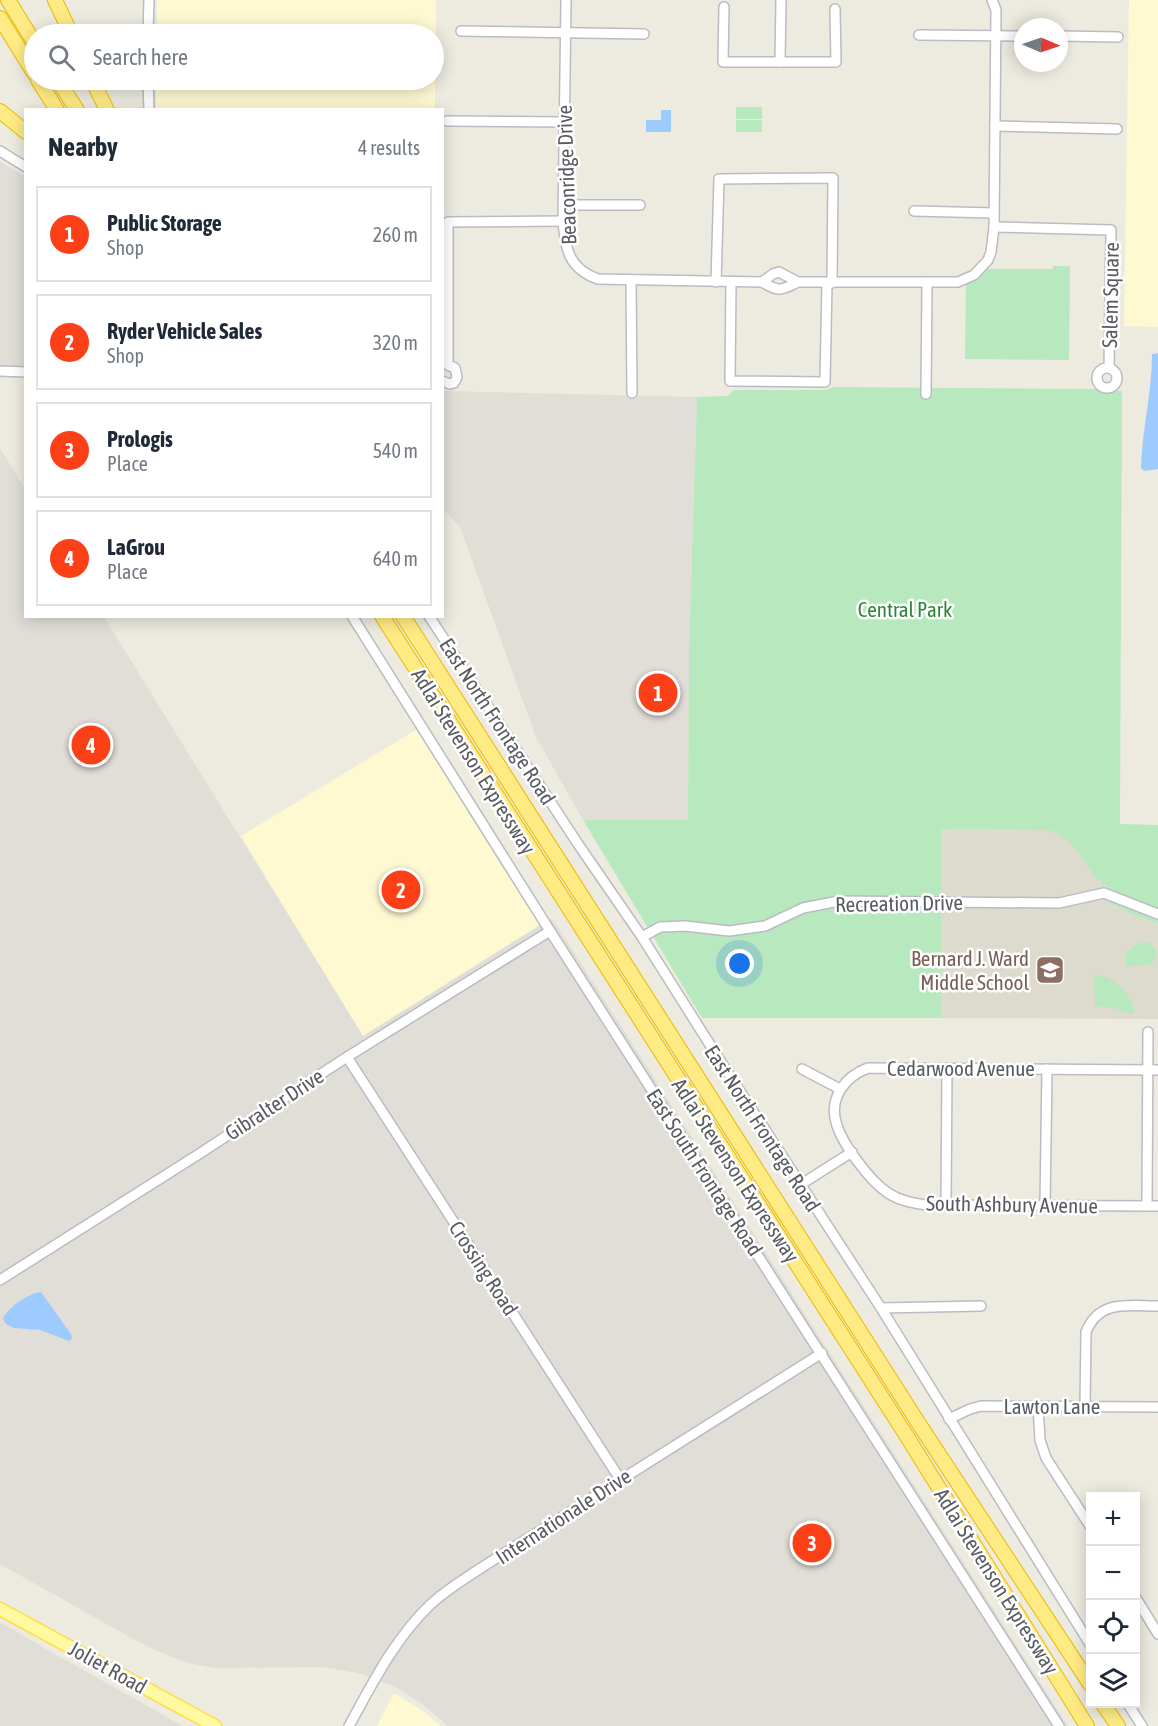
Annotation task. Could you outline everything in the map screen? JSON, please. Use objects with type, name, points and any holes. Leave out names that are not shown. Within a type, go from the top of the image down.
[{"type":"highway","points":[[8,0],[24,26]]},
{"type":"highway","points":[[55,0],[67,24]]},
{"type":"highway","points":[[65,0],[68,24]]},
{"type":"highway","points":[[0,18],[24,57]]},
{"type":"highway","points":[[45,90],[56,108]]},
{"type":"highway","points":[[64,90],[76,108]]},
{"type":"highway","points":[[97,90],[106,108]]},
{"type":"highway","points":[[0,111],[24,130]]},
{"type":"highway","name":"Adlai Stevenson Expressway","points":[[383,618],[906,1435],[1087,1726]]},
{"type":"highway","name":"Adlai Stevenson Expressway","points":[[404,618],[921,1427],[1086,1678]]},
{"type":"highway","points":[[1106,1708],[1118,1726]]},
{"type":"main road","name":"Joliet Road","points":[[0,1609],[215,1726]]},
{"type":"street","points":[[148,24],[149,0]]},
{"type":"street","name":"Beaconridge Drive","points":[[566,0],[563,222],[565,245],[569,256],[582,271],[598,279],[762,282],[776,290],[798,282]]},
{"type":"street","points":[[780,62],[781,0]]},
{"type":"street","name":"Beaconridge Drive","points":[[762,282],[779,272],[798,282],[958,282],[974,275],[988,260],[994,227],[996,10],[992,0]]},
{"type":"street","name":"Beaconridge Drive","points":[[996,10],[1001,0]]},
{"type":"street","points":[[724,7],[723,62],[836,62],[835,9]]},
{"type":"street","points":[[461,31],[644,34]]},
{"type":"street","points":[[919,35],[1014,36]]},
{"type":"street","points":[[1068,36],[1118,37]]},
{"type":"street","points":[[148,90],[149,108]]},
{"type":"street","points":[[447,121],[564,122]]},
{"type":"street","points":[[995,126],[1117,129]]},
{"type":"street","points":[[0,151],[24,166]]},
{"type":"street","points":[[716,282],[719,179],[833,178],[825,382],[730,381],[731,282]]},
{"type":"street","points":[[564,205],[640,205]]},
{"type":"street","points":[[914,211],[994,213]]},
{"type":"street","points":[[444,382],[450,384],[457,377],[454,368],[445,367],[448,222],[563,222]]},
{"type":"street","name":"Salem Square","points":[[994,227],[1111,230],[1108,368]]},
{"type":"street","points":[[631,280],[632,393]]},
{"type":"street","points":[[926,394],[927,283]]},
{"type":"street","points":[[0,371],[24,372]]},
{"type":"street","name":"East South Frontage Road","points":[[353,618],[550,931],[1059,1726]]},
{"type":"street","name":"East North Frontage Road","points":[[430,618],[578,844],[642,937],[881,1308],[1086,1638]]},
{"type":"street","name":"Recreation Drive","points":[[642,937],[660,927],[685,926],[729,931],[765,926],[803,908],[839,901],[1059,903],[1104,893],[1158,914]]},
{"type":"street","name":"Gibralter Drive","points":[[0,1280],[347,1057],[550,931]]},
{"type":"street","points":[[1147,1206],[1148,1032]]},
{"type":"street","name":"Crossing Road","points":[[347,1057],[620,1479]]},
{"type":"street","name":"Cedarwood Avenue","points":[[840,1089],[851,1077],[868,1068],[1158,1070]]},
{"type":"street","points":[[946,1205],[947,1068]]},
{"type":"street","points":[[800,1185],[852,1152],[836,1122],[836,1101],[840,1089],[802,1069]]},
{"type":"street","points":[[1046,1205],[1047,1069]]},
{"type":"street","name":"South Ashbury Avenue","points":[[852,1152],[872,1180],[890,1194],[913,1203],[1158,1206]]},
{"type":"street","points":[[881,1308],[981,1306]]},
{"type":"street","points":[[1085,1406],[1086,1332],[1091,1321],[1096,1315],[1110,1308],[1158,1306]]},
{"type":"street","name":"Internationale Drive","points":[[349,1726],[380,1670],[407,1632],[431,1604],[484,1566],[822,1353]]},
{"type":"street","name":"Lawton Lane","points":[[949,1419],[981,1406],[1158,1407]]},
{"type":"street","points":[[1038,1406],[1040,1440],[1046,1458],[1086,1520]]},
{"type":"street","points":[[1137,1600],[1158,1634]]},
{"type":"street","points":[[1131,1708],[1142,1726]]},
{"type":"shaded area","points":[[157,0],[436,0],[436,24],[157,24]]},
{"type":"shaded area","points":[[1129,0],[1158,0],[1158,327],[1124,326]]},
{"type":"shaded area","points":[[156,90],[435,90],[435,108],[156,108]]},
{"type":"shaded area","points":[[0,162],[24,175],[24,367],[0,367]]},
{"type":"shaded area","points":[[444,391],[697,397],[689,649],[688,820],[583,820],[536,737],[460,527],[444,510]]},
{"type":"shaded area","points":[[0,448],[24,487],[24,618],[105,618],[363,1036],[552,918],[1068,1726],[448,1726],[421,1703],[395,1687],[358,1673],[322,1667],[214,1668],[184,1662],[124,1634],[0,1564]]},
{"type":"shaded area","points":[[419,728],[541,924],[363,1036],[241,836]]},
{"type":"shaded area","name":"Bernard J. Ward Middle School","points":[[940,829],[1048,830],[1071,841],[1100,881],[1116,892],[1107,902],[1133,915],[1158,923],[1158,1019],[941,1018]]},
{"type":"shaded area","points":[[0,1622],[53,1653],[183,1726],[0,1726]]},
{"type":"shaded area","points":[[394,1693],[423,1711],[441,1726],[377,1726]]},
{"type":"green space","points":[[736,107],[762,107],[762,119],[736,119]]},
{"type":"green space","points":[[736,120],[762,120],[762,132],[736,132]]},
{"type":"green space","points":[[1053,266],[1070,266],[1069,360],[965,359],[966,284],[978,278],[988,269],[1053,269]]},
{"type":"green space","name":"Central Park","points":[[833,387],[1122,391],[1120,824],[1158,825],[1158,923],[1133,915],[1107,902],[1115,892],[1099,880],[1072,844],[1058,834],[1048,830],[941,829],[941,1018],[702,1018],[583,820],[688,820],[689,649],[697,397],[727,396],[734,390],[826,390]]},
{"type":"green space","points":[[1142,942],[1151,943],[1157,953],[1153,963],[1125,966],[1126,952]]},
{"type":"green space","points":[[1094,974],[1109,979],[1121,987],[1135,1012],[1133,1014],[1095,1006]]},
{"type":"water","points":[[661,110],[671,110],[671,132],[646,132],[646,120],[661,120]]},
{"type":"water","points":[[1158,353],[1158,469],[1145,471],[1141,468],[1152,354]]},
{"type":"water","points":[[41,1292],[71,1334],[72,1338],[69,1341],[40,1330],[14,1328],[6,1324],[3,1319],[19,1301]]},
{"type":"place","name":"Public Storage","points":[[658,693]]},
{"type":"place","name":"LaGrou","points":[[91,745]]},
{"type":"place","name":"Ryder Vehicle Sales","points":[[401,890]]},
{"type":"place","name":"Bernard J. Ward Middle School","points":[[1050,970]]},
{"type":"place","name":"Prologis","points":[[812,1543]]}]
